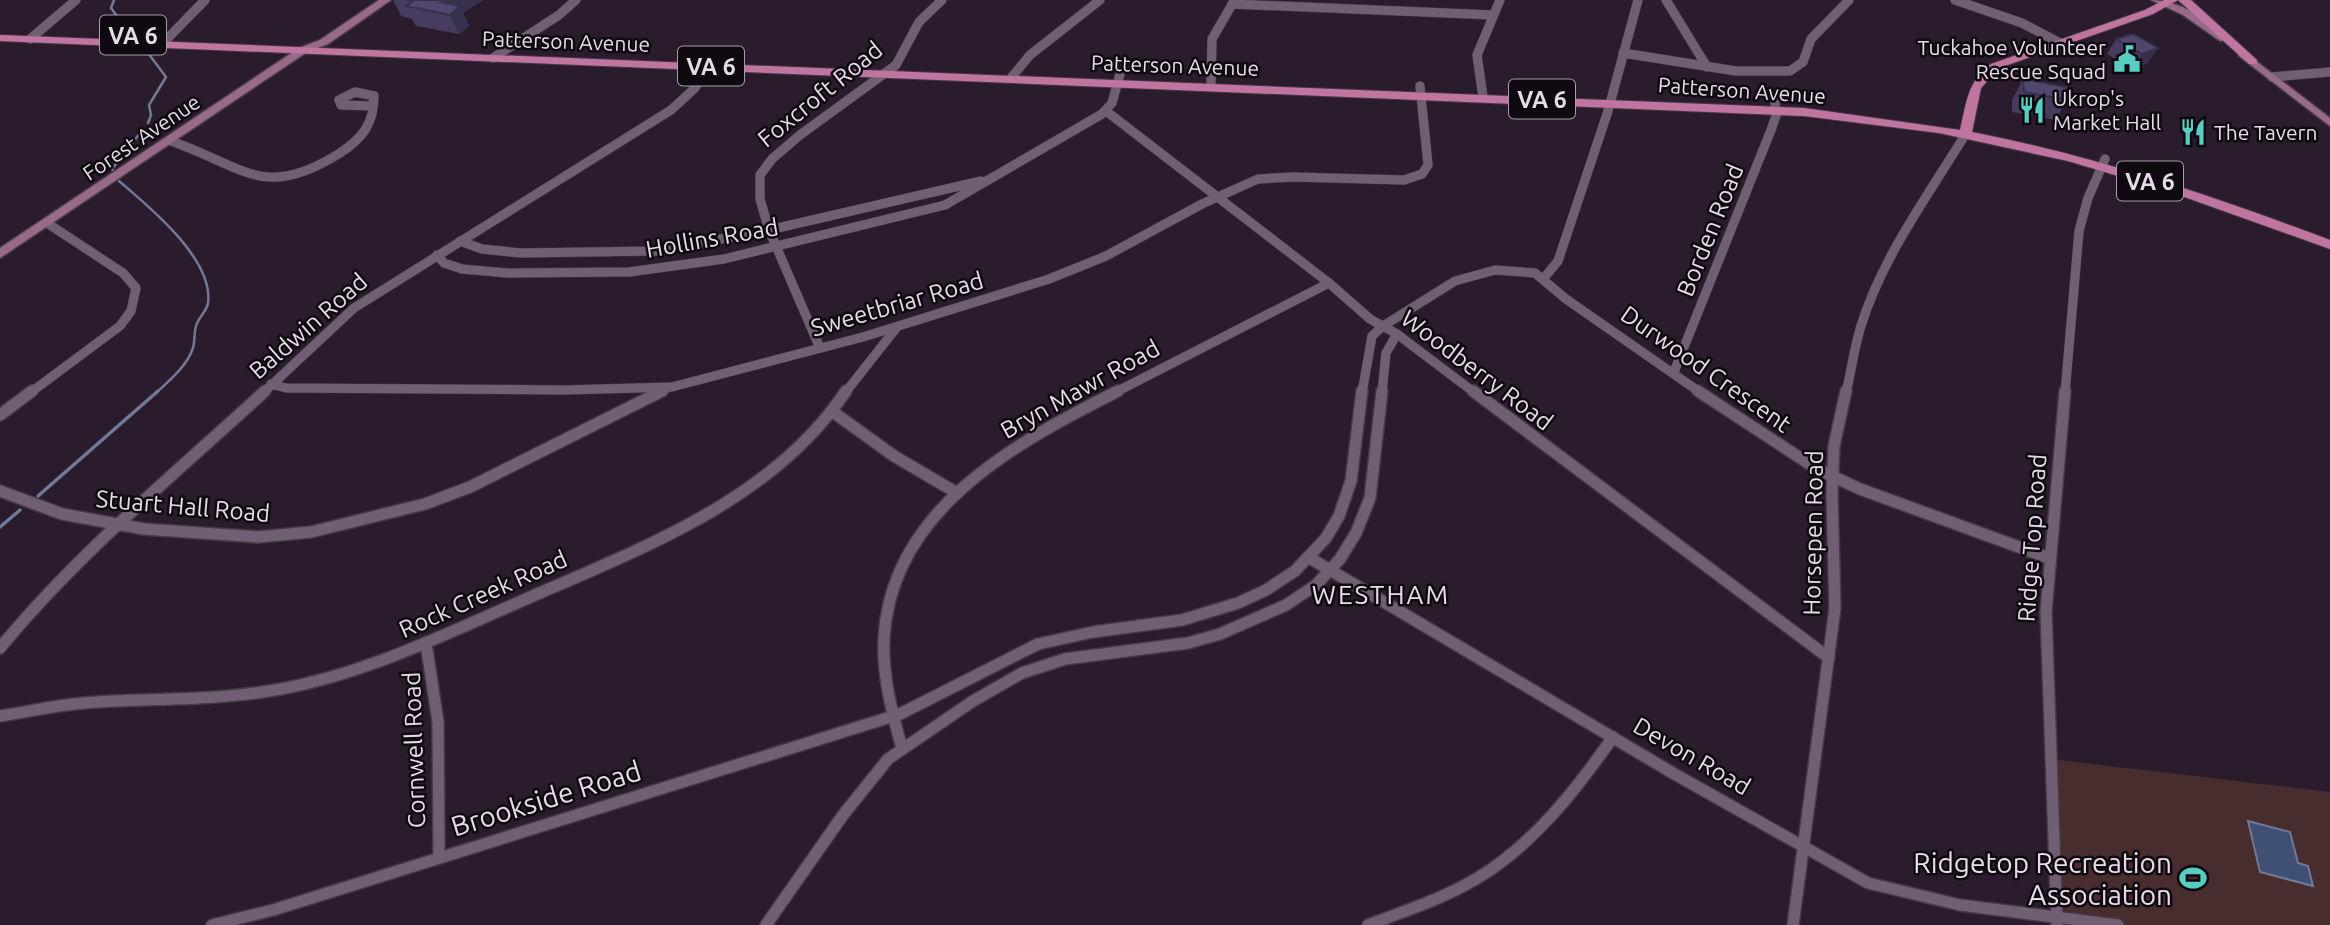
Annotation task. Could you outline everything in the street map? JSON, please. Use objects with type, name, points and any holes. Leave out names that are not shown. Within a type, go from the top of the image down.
[{"type":"main road","name":"Forest Avenue","points":[[0,254],[171,141],[372,0]]},
{"type":"main road","points":[[324,42],[386,0]]},
{"type":"main road","points":[[2184,0],[2253,62]]},
{"type":"main road","points":[[2164,1],[2194,18],[2330,123]]},
{"type":"main road","name":"Horsepen Road","points":[[1966,131],[1972,90],[1982,76],[2005,62],[2150,12],[2164,1]]},
{"type":"main road","name":"Patterson Avenue","points":[[0,29],[35,35]]},
{"type":"main road","name":"Patterson Avenue","points":[[0,38],[35,35],[166,40],[493,58],[896,65],[1014,74]]},
{"type":"main road","name":"Patterson Avenue","points":[[307,46],[324,42],[884,73],[1014,74],[1420,90],[1776,105],[1891,114],[2202,189],[2330,235]]},
{"type":"main road","name":"Patterson Avenue","points":[[2103,163],[2330,245]]},
{"type":"street","points":[[35,35],[76,0]]},
{"type":"street","points":[[166,40],[205,0]]},
{"type":"street","points":[[493,58],[576,0]]},
{"type":"street","name":"Foxcroft Road","points":[[820,348],[769,230],[760,199],[759,185],[763,170],[779,152],[832,109],[896,65],[919,22],[942,0]]},
{"type":"street","points":[[1014,74],[1030,55],[1100,0]]},
{"type":"street","points":[[1365,9],[1368,0]]},
{"type":"street","points":[[1481,93],[1478,55],[1500,0]]},
{"type":"street","points":[[1383,326],[1428,296],[1467,277],[1495,270],[1511,270],[1535,273],[1544,278],[1558,261],[1638,0]]},
{"type":"street","points":[[1666,0],[1707,68]]},
{"type":"street","points":[[1623,53],[1707,68],[1758,73],[1794,69],[1803,62],[1811,39],[1849,0]]},
{"type":"street","points":[[1955,0],[2022,23],[2060,43]]},
{"type":"street","points":[[1211,82],[1212,39],[1233,2],[1493,15]]},
{"type":"street","name":"Baldwin Road","points":[[0,648],[33,608],[119,525],[347,314],[671,110],[695,88],[709,62]]},
{"type":"street","points":[[2272,77],[2330,72]]},
{"type":"street","points":[[1106,111],[1112,103],[1119,78]]},
{"type":"street","name":"Sweetbriar Road","points":[[271,384],[286,388],[430,390],[619,390],[672,387],[897,327],[1080,268],[1240,185],[1273,177],[1404,180],[1422,174],[1428,165],[1420,90]]},
{"type":"street","name":"Borden Road","points":[[1674,372],[1760,160],[1776,105]]},
{"type":"street","points":[[171,141],[214,156],[257,177],[273,181],[292,179],[317,169],[357,141],[370,127],[374,115],[373,106]]},
{"type":"street","name":"Hollins Road","points":[[437,255],[444,263],[462,269],[491,272],[608,273],[701,263],[777,247],[931,210],[966,195],[1106,111]]},
{"type":"street","name":"Woodberry Road","points":[[1106,111],[1329,283],[1370,319],[1397,334],[1829,658]]},
{"type":"street","name":"Horsepen Road","points":[[1793,925],[1835,608],[1832,477],[1834,446],[1860,329],[1871,300],[1896,247],[1966,131]]},
{"type":"street","name":"Ridge Top Road","points":[[2057,921],[2046,667],[2049,558],[2079,231],[2088,198],[2103,163]]},
{"type":"street","name":"Hollins Road","points":[[460,241],[468,246],[498,251],[629,253],[676,249],[988,180]]},
{"type":"street","points":[[0,415],[112,333],[125,320],[135,303],[136,288],[123,273],[47,223]]},
{"type":"street","name":"Durwood Crescent","points":[[1544,278],[1566,299],[1785,450],[1832,477],[2049,558]]},
{"type":"street","name":"Bryn Mawr Road","points":[[902,748],[893,717],[885,663],[884,638],[888,604],[895,581],[918,539],[957,493],[996,460],[1039,431],[1329,283]]},
{"type":"street","name":"Brookside Road","points":[[212,925],[273,910],[439,856],[893,717],[1038,644],[1093,632],[1182,621],[1238,603],[1266,590],[1295,571],[1326,538],[1344,502],[1354,460],[1366,358],[1372,336],[1383,326]]},
{"type":"street","name":"Rock Creek Road","points":[[0,716],[81,703],[226,696],[269,691],[341,676],[426,643],[653,543],[717,510],[773,469],[833,412],[855,378],[897,327]]},
{"type":"street","points":[[766,925],[850,805],[888,759],[998,686],[1037,667],[1065,659],[1188,643],[1220,634],[1286,605],[1315,585],[1356,533],[1370,498],[1386,353],[1397,334]]},
{"type":"street","name":"Stuart Hall Road","points":[[0,491],[62,514],[119,525],[258,537],[311,532],[425,504],[470,487],[672,387]]},
{"type":"street","points":[[833,412],[894,456],[957,493]]},
{"type":"street","name":"Devon Road","points":[[1308,557],[1613,737],[1868,883],[1899,893],[2057,921],[2118,925]]},
{"type":"street","name":"Cornwell Road","points":[[426,643],[431,660],[436,722],[439,856]]},
{"type":"street","points":[[1368,925],[1470,882],[1507,858],[1596,762],[1613,737]]},
{"type":"shaded area","name":"Ridgetop Recreation Association","points":[[2050,759],[2330,792],[2330,925],[2120,925],[2057,917]]},
{"type":"water","points":[[2248,821],[2290,832],[2298,863],[2308,866],[2313,886],[2260,872]]},
{"type":"building","points":[[407,0],[445,0],[441,2],[460,6],[450,15],[406,6],[413,1]]},
{"type":"building","points":[[2133,34],[2158,48],[2142,54],[2116,39]]},
{"type":"building","points":[[2023,79],[2066,87],[2068,100],[2024,92]]},
{"type":"waterway","points":[[114,0],[111,8],[125,27]]},
{"type":"waterway","points":[[136,49],[148,53],[166,77],[149,105],[151,115],[148,123]]},
{"type":"waterway","points":[[114,172],[112,169],[141,132]]},
{"type":"waterway","points":[[119,181],[177,235],[201,269],[207,286],[208,303],[196,326],[190,355],[158,391]]},
{"type":"waterway","points":[[38,496],[158,391]]},
{"type":"waterway","points":[[0,527],[20,510]]},
{"type":"place","name":"Tuckahoe Volunteer Rescue Squad","points":[[2127,59]]},
{"type":"place","name":"Ukrop's Market Hall","points":[[2032,110]]},
{"type":"place","name":"The Tavern","points":[[2193,132]]},
{"type":"place","name":"Ridgetop Recreation Association","points":[[2193,878]]},
{"type":"district","name":"WESTHAM","points":[[1381,594]]}]
